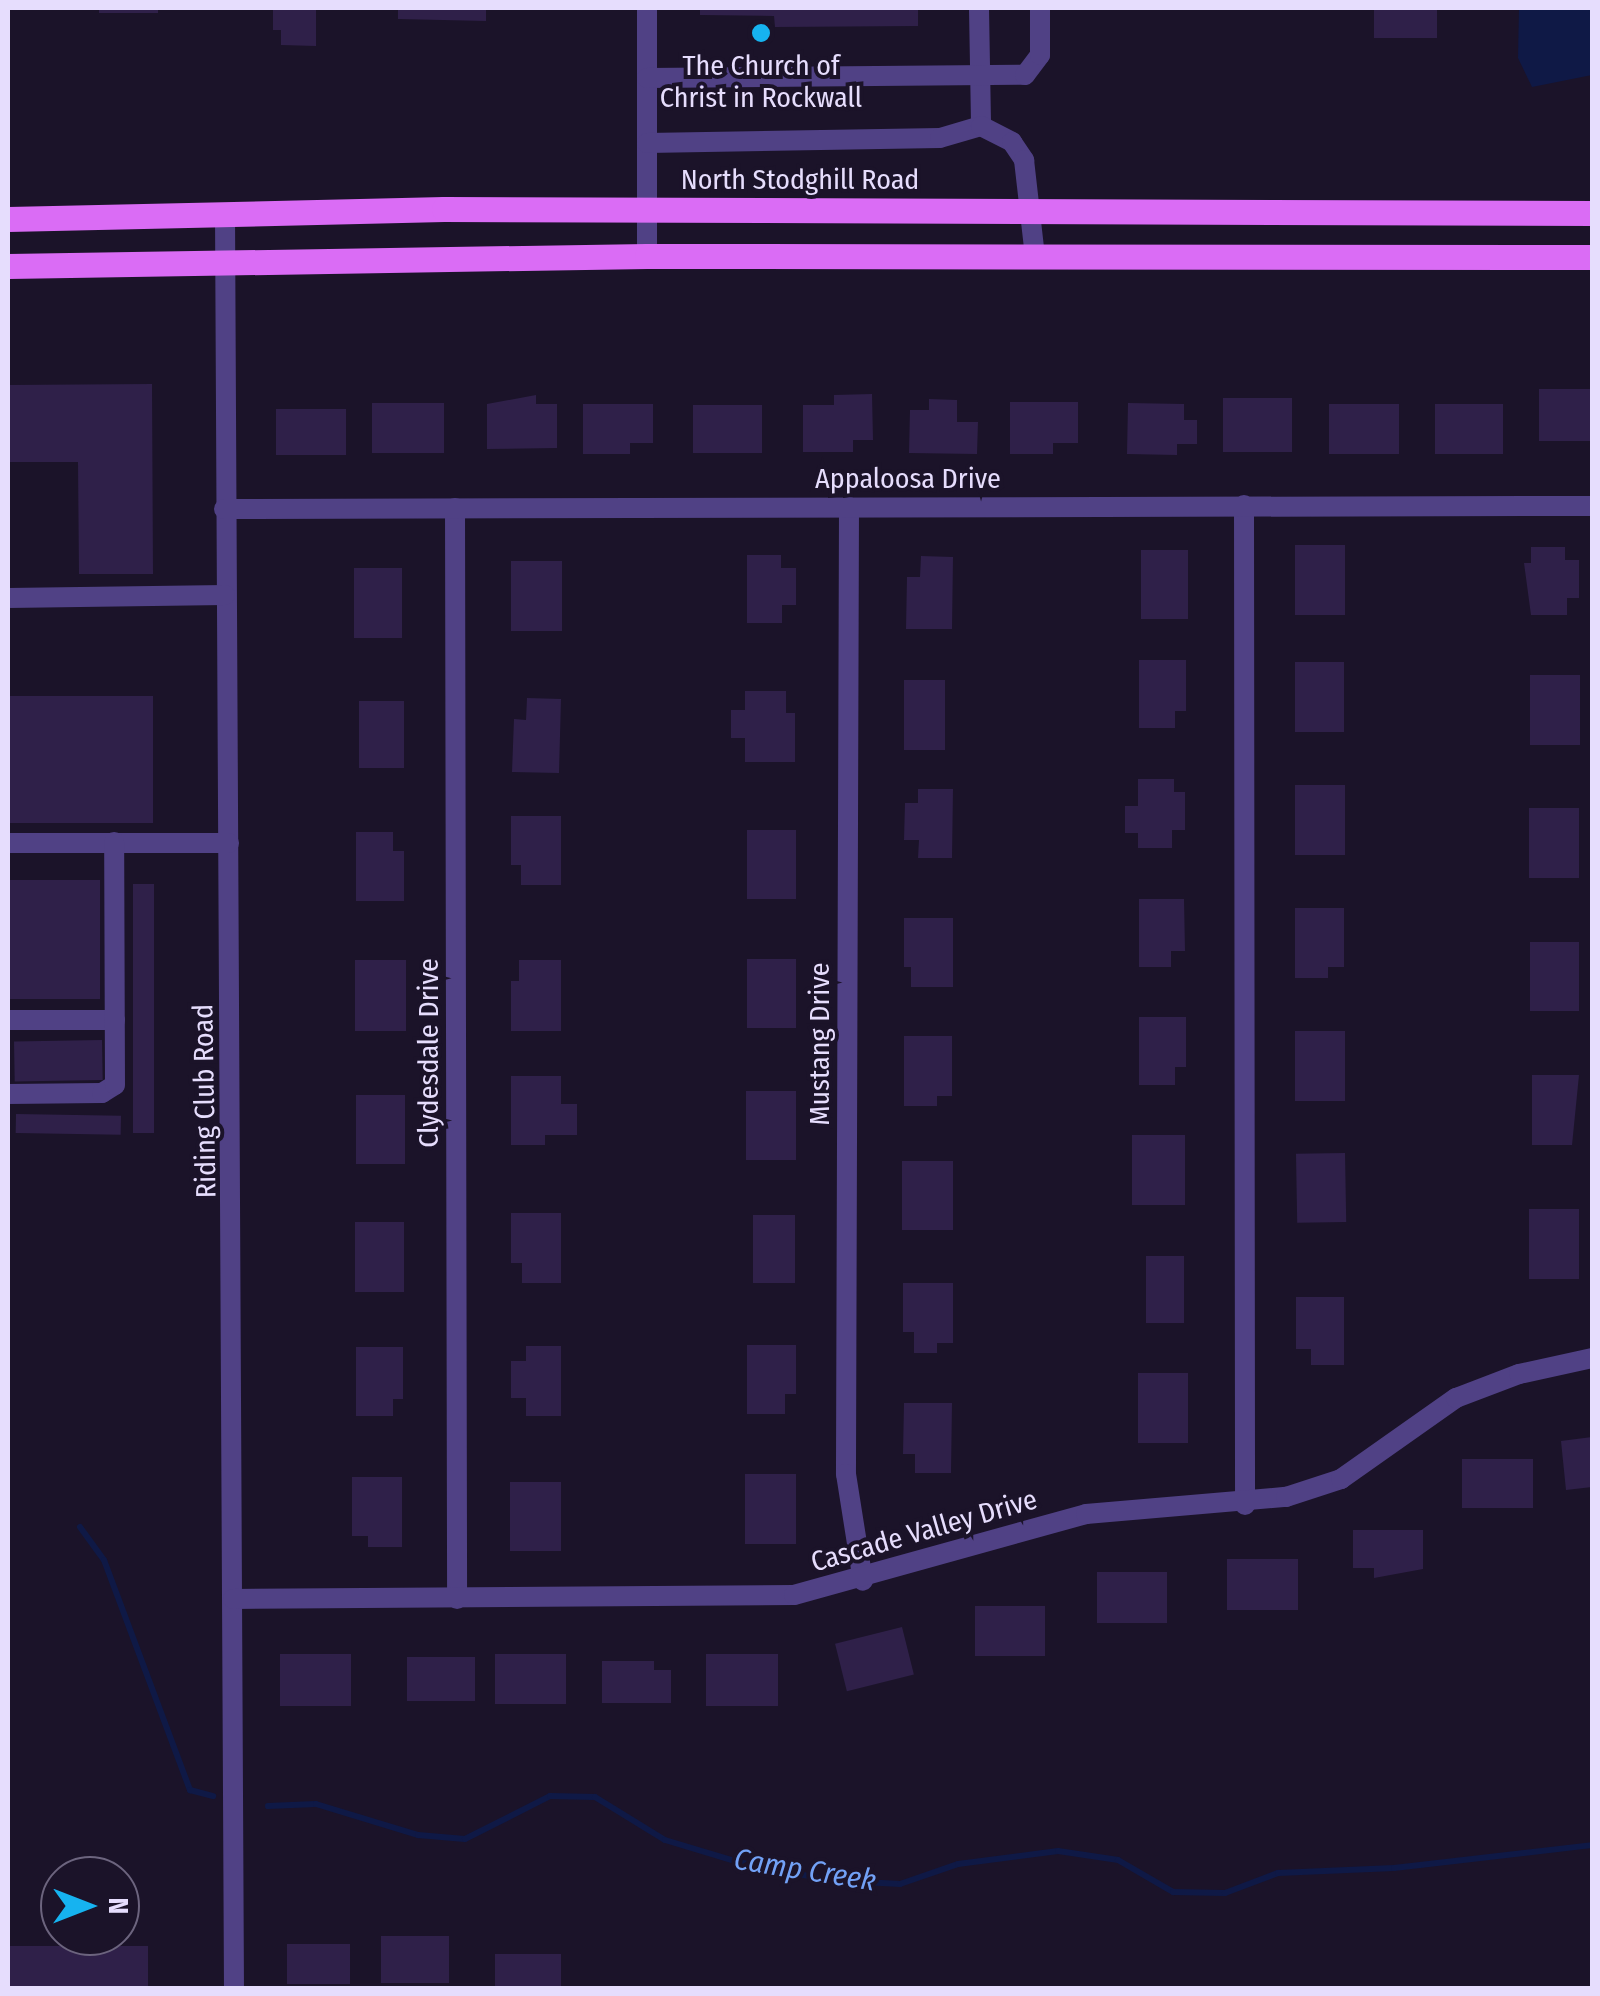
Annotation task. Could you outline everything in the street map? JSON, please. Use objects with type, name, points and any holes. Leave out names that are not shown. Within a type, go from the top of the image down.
[{"type":"main road","name":"North Stodghill Road","points":[[8,220],[225,213],[647,210],[1592,214]]},
{"type":"main road","points":[[8,266],[648,256],[1592,257]]},
{"type":"street","points":[[646,8],[648,256]]},
{"type":"street","points":[[979,8],[981,126]]},
{"type":"street","points":[[647,78],[1025,75],[1036,66],[1040,8]]},
{"type":"street","points":[[647,143],[940,138],[981,126],[1012,142],[1024,160],[1036,256]]},
{"type":"street","name":"Riding Club Road","points":[[225,213],[234,1988]]},
{"type":"street","points":[[1244,505],[1244,1504]]},
{"type":"street","name":"Mustang Drive","points":[[849,506],[846,1474],[863,1581]]},
{"type":"street","name":"Appaloosa Drive","points":[[224,509],[1592,506]]},
{"type":"street","name":"Clydesdale Drive","points":[[455,508],[457,1599]]},
{"type":"street","points":[[8,598],[225,595]]},
{"type":"street","points":[[8,1094],[102,1093],[115,1085],[114,842]]},
{"type":"street","points":[[8,843],[229,842]]},
{"type":"street","points":[[8,1020],[115,1020]]},
{"type":"street","name":"Cascade Valley Drive","points":[[233,1598],[735,1600],[863,1581],[1086,1514],[1148,1504],[1244,1504],[1341,1479],[1456,1398],[1518,1374],[1592,1358]]},
{"type":"water","points":[[1519,8],[1592,8],[1592,75],[1532,87],[1518,58]]},
{"type":"building","points":[[99,8],[158,8],[158,13],[99,13]]},
{"type":"building","points":[[273,8],[316,8],[316,46],[281,45],[281,30],[273,30]]},
{"type":"building","points":[[398,8],[486,8],[486,21],[398,19]]},
{"type":"building","points":[[700,8],[918,8],[918,26],[775,27],[774,16],[700,15]]},
{"type":"building","points":[[1374,8],[1437,8],[1437,38],[1374,38]]},
{"type":"building","points":[[152,384],[153,574],[79,574],[78,462],[8,462],[8,385]]},
{"type":"building","points":[[1539,389],[1592,389],[1592,441],[1539,441]]},
{"type":"building","points":[[872,394],[873,440],[853,440],[853,452],[803,452],[803,405],[834,405],[834,395]]},
{"type":"building","points":[[536,395],[536,404],[557,404],[557,448],[487,449],[487,404]]},
{"type":"building","points":[[1223,398],[1292,398],[1292,452],[1223,452]]},
{"type":"building","points":[[929,399],[957,400],[957,422],[978,422],[977,454],[909,453],[910,410],[929,410]]},
{"type":"building","points":[[1010,402],[1078,402],[1078,443],[1053,443],[1053,454],[1010,454]]},
{"type":"building","points":[[372,403],[444,403],[444,453],[372,453]]},
{"type":"building","points":[[1128,403],[1184,404],[1184,420],[1197,420],[1197,444],[1177,444],[1177,455],[1127,454]]},
{"type":"building","points":[[583,404],[653,404],[653,443],[630,443],[630,454],[583,454]]},
{"type":"building","points":[[1329,404],[1399,404],[1399,454],[1329,454]]},
{"type":"building","points":[[1435,404],[1503,404],[1503,454],[1435,454]]},
{"type":"building","points":[[693,405],[762,405],[762,453],[693,453]]},
{"type":"building","points":[[276,409],[346,409],[346,455],[276,455]]},
{"type":"building","points":[[1295,545],[1345,545],[1345,615],[1295,615]]},
{"type":"building","points":[[1531,547],[1565,547],[1565,560],[1579,560],[1579,598],[1567,598],[1567,615],[1531,615],[1524,563],[1531,563]]},
{"type":"building","points":[[1141,550],[1188,550],[1188,619],[1141,619]]},
{"type":"building","points":[[747,555],[781,555],[781,568],[796,568],[796,605],[782,605],[782,623],[747,623]]},
{"type":"building","points":[[921,556],[953,557],[952,629],[906,629],[907,577],[920,577]]},
{"type":"building","points":[[511,561],[562,561],[562,631],[511,631]]},
{"type":"building","points":[[354,568],[402,568],[402,638],[354,638]]},
{"type":"building","points":[[1139,660],[1186,660],[1186,711],[1175,711],[1175,728],[1139,728]]},
{"type":"building","points":[[1295,662],[1344,662],[1344,732],[1295,732]]},
{"type":"building","points":[[1530,675],[1580,675],[1580,745],[1530,745]]},
{"type":"building","points":[[904,680],[945,680],[945,750],[904,750]]},
{"type":"building","points":[[745,691],[786,691],[786,713],[795,713],[795,762],[745,762],[745,738],[731,738],[731,710],[745,710]]},
{"type":"building","points":[[8,696],[153,696],[153,823],[8,823]]},
{"type":"building","points":[[527,698],[561,699],[559,773],[512,772],[514,719],[526,720]]},
{"type":"building","points":[[359,701],[404,701],[404,768],[359,768]]},
{"type":"building","points":[[1138,779],[1174,779],[1174,792],[1185,792],[1185,830],[1172,830],[1172,848],[1138,848],[1138,833],[1125,833],[1125,806],[1138,806]]},
{"type":"building","points":[[1295,785],[1345,785],[1345,855],[1295,855]]},
{"type":"building","points":[[918,789],[953,789],[952,858],[918,858],[919,840],[904,840],[905,803],[918,803]]},
{"type":"building","points":[[1529,808],[1579,808],[1579,878],[1529,878]]},
{"type":"building","points":[[511,816],[561,816],[561,885],[521,885],[521,865],[511,865]]},
{"type":"building","points":[[747,830],[796,830],[796,899],[747,899]]},
{"type":"building","points":[[356,832],[393,832],[393,851],[404,851],[404,901],[356,901]]},
{"type":"building","points":[[8,880],[100,880],[100,999],[8,999]]},
{"type":"building","points":[[133,884],[154,884],[154,1133],[133,1133]]},
{"type":"building","points":[[1139,899],[1184,899],[1185,951],[1171,951],[1171,967],[1139,967]]},
{"type":"building","points":[[1295,908],[1344,908],[1344,967],[1328,967],[1328,978],[1295,978]]},
{"type":"building","points":[[904,918],[953,918],[953,987],[911,987],[911,967],[904,967]]},
{"type":"building","points":[[1530,942],[1579,942],[1579,1011],[1530,1011]]},
{"type":"building","points":[[747,959],[796,959],[796,1028],[747,1028]]},
{"type":"building","points":[[355,960],[406,960],[406,1031],[355,1031]]},
{"type":"building","points":[[519,960],[561,960],[561,1031],[511,1031],[511,981],[519,981]]},
{"type":"building","points":[[1139,1017],[1186,1017],[1186,1067],[1175,1067],[1175,1085],[1139,1085]]},
{"type":"building","points":[[1295,1031],[1345,1031],[1345,1101],[1295,1101]]},
{"type":"building","points":[[904,1036],[952,1036],[952,1096],[937,1096],[937,1106],[904,1106]]},
{"type":"building","points":[[102,1040],[103,1080],[15,1082],[14,1042]]},
{"type":"building","points":[[1532,1075],[1579,1075],[1572,1145],[1532,1145]]},
{"type":"building","points":[[511,1076],[561,1076],[561,1104],[577,1104],[577,1135],[545,1135],[545,1145],[511,1145]]},
{"type":"building","points":[[746,1091],[796,1091],[796,1160],[746,1160]]},
{"type":"building","points":[[356,1095],[405,1095],[405,1164],[356,1164]]},
{"type":"building","points":[[16,1114],[121,1116],[121,1135],[16,1133]]},
{"type":"building","points":[[1132,1135],[1185,1135],[1185,1205],[1132,1205]]},
{"type":"building","points":[[1345,1153],[1346,1222],[1297,1223],[1296,1154]]},
{"type":"building","points":[[902,1161],[953,1161],[953,1230],[902,1230]]},
{"type":"building","points":[[1529,1209],[1579,1209],[1579,1279],[1529,1279]]},
{"type":"building","points":[[511,1213],[561,1213],[561,1283],[522,1283],[522,1263],[511,1263]]},
{"type":"building","points":[[753,1215],[795,1215],[795,1283],[753,1283]]},
{"type":"building","points":[[355,1222],[404,1222],[404,1292],[355,1292]]},
{"type":"building","points":[[1146,1256],[1184,1256],[1184,1323],[1146,1323]]},
{"type":"building","points":[[903,1283],[953,1283],[953,1343],[937,1343],[937,1353],[914,1353],[914,1332],[903,1332]]},
{"type":"building","points":[[1296,1297],[1344,1297],[1344,1365],[1311,1365],[1311,1349],[1296,1349]]},
{"type":"building","points":[[747,1345],[796,1345],[796,1394],[785,1394],[785,1414],[747,1414]]},
{"type":"building","points":[[526,1346],[561,1346],[561,1416],[526,1416],[526,1398],[511,1398],[511,1361],[526,1361]]},
{"type":"building","points":[[356,1347],[403,1347],[403,1399],[393,1399],[393,1416],[356,1416]]},
{"type":"building","points":[[1138,1373],[1188,1373],[1188,1443],[1138,1443]]},
{"type":"building","points":[[904,1403],[952,1403],[951,1473],[915,1473],[915,1454],[903,1454]]},
{"type":"building","points":[[1592,1437],[1592,1487],[1566,1490],[1561,1441]]},
{"type":"building","points":[[1462,1459],[1533,1459],[1533,1508],[1462,1508]]},
{"type":"building","points":[[745,1474],[796,1474],[796,1544],[745,1544]]},
{"type":"building","points":[[352,1477],[402,1477],[402,1547],[368,1547],[368,1536],[352,1536]]},
{"type":"building","points":[[510,1482],[561,1482],[561,1551],[510,1551]]},
{"type":"building","points":[[1353,1530],[1423,1530],[1423,1569],[1374,1578],[1374,1568],[1353,1568]]},
{"type":"building","points":[[1227,1559],[1298,1559],[1298,1610],[1227,1610]]},
{"type":"building","points":[[1097,1572],[1167,1572],[1167,1623],[1097,1623]]},
{"type":"building","points":[[975,1606],[1045,1606],[1045,1656],[975,1656]]},
{"type":"building","points":[[902,1627],[914,1675],[847,1691],[835,1644]]},
{"type":"building","points":[[280,1654],[351,1654],[351,1706],[280,1706]]},
{"type":"building","points":[[495,1654],[566,1654],[566,1704],[495,1704]]},
{"type":"building","points":[[706,1654],[778,1654],[778,1706],[706,1706]]},
{"type":"building","points":[[407,1657],[475,1657],[475,1701],[407,1701]]},
{"type":"building","points":[[602,1661],[654,1661],[654,1670],[671,1670],[671,1703],[602,1703]]},
{"type":"building","points":[[381,1936],[449,1936],[449,1983],[381,1983]]},
{"type":"building","points":[[287,1944],[350,1944],[350,1984],[287,1984]]},
{"type":"building","points":[[8,1946],[40,1946],[40,1956],[140,1956],[140,1946],[148,1946],[148,1988],[8,1988]]},
{"type":"building","points":[[495,1954],[561,1954],[561,1988],[495,1988]]},
{"type":"waterway","name":"Camp Creek","points":[[80,1527],[104,1560],[190,1790],[213,1796]]},
{"type":"waterway","name":"Camp Creek","points":[[268,1806],[316,1804],[418,1835],[465,1839],[550,1796],[595,1797],[665,1840],[738,1862],[829,1880],[900,1884],[958,1864],[1058,1851],[1118,1860],[1173,1892],[1225,1893],[1278,1873],[1394,1868],[1592,1845]]},
{"type":"place","name":"The Church of Christ in Rockwall","points":[[761,33]]}]
